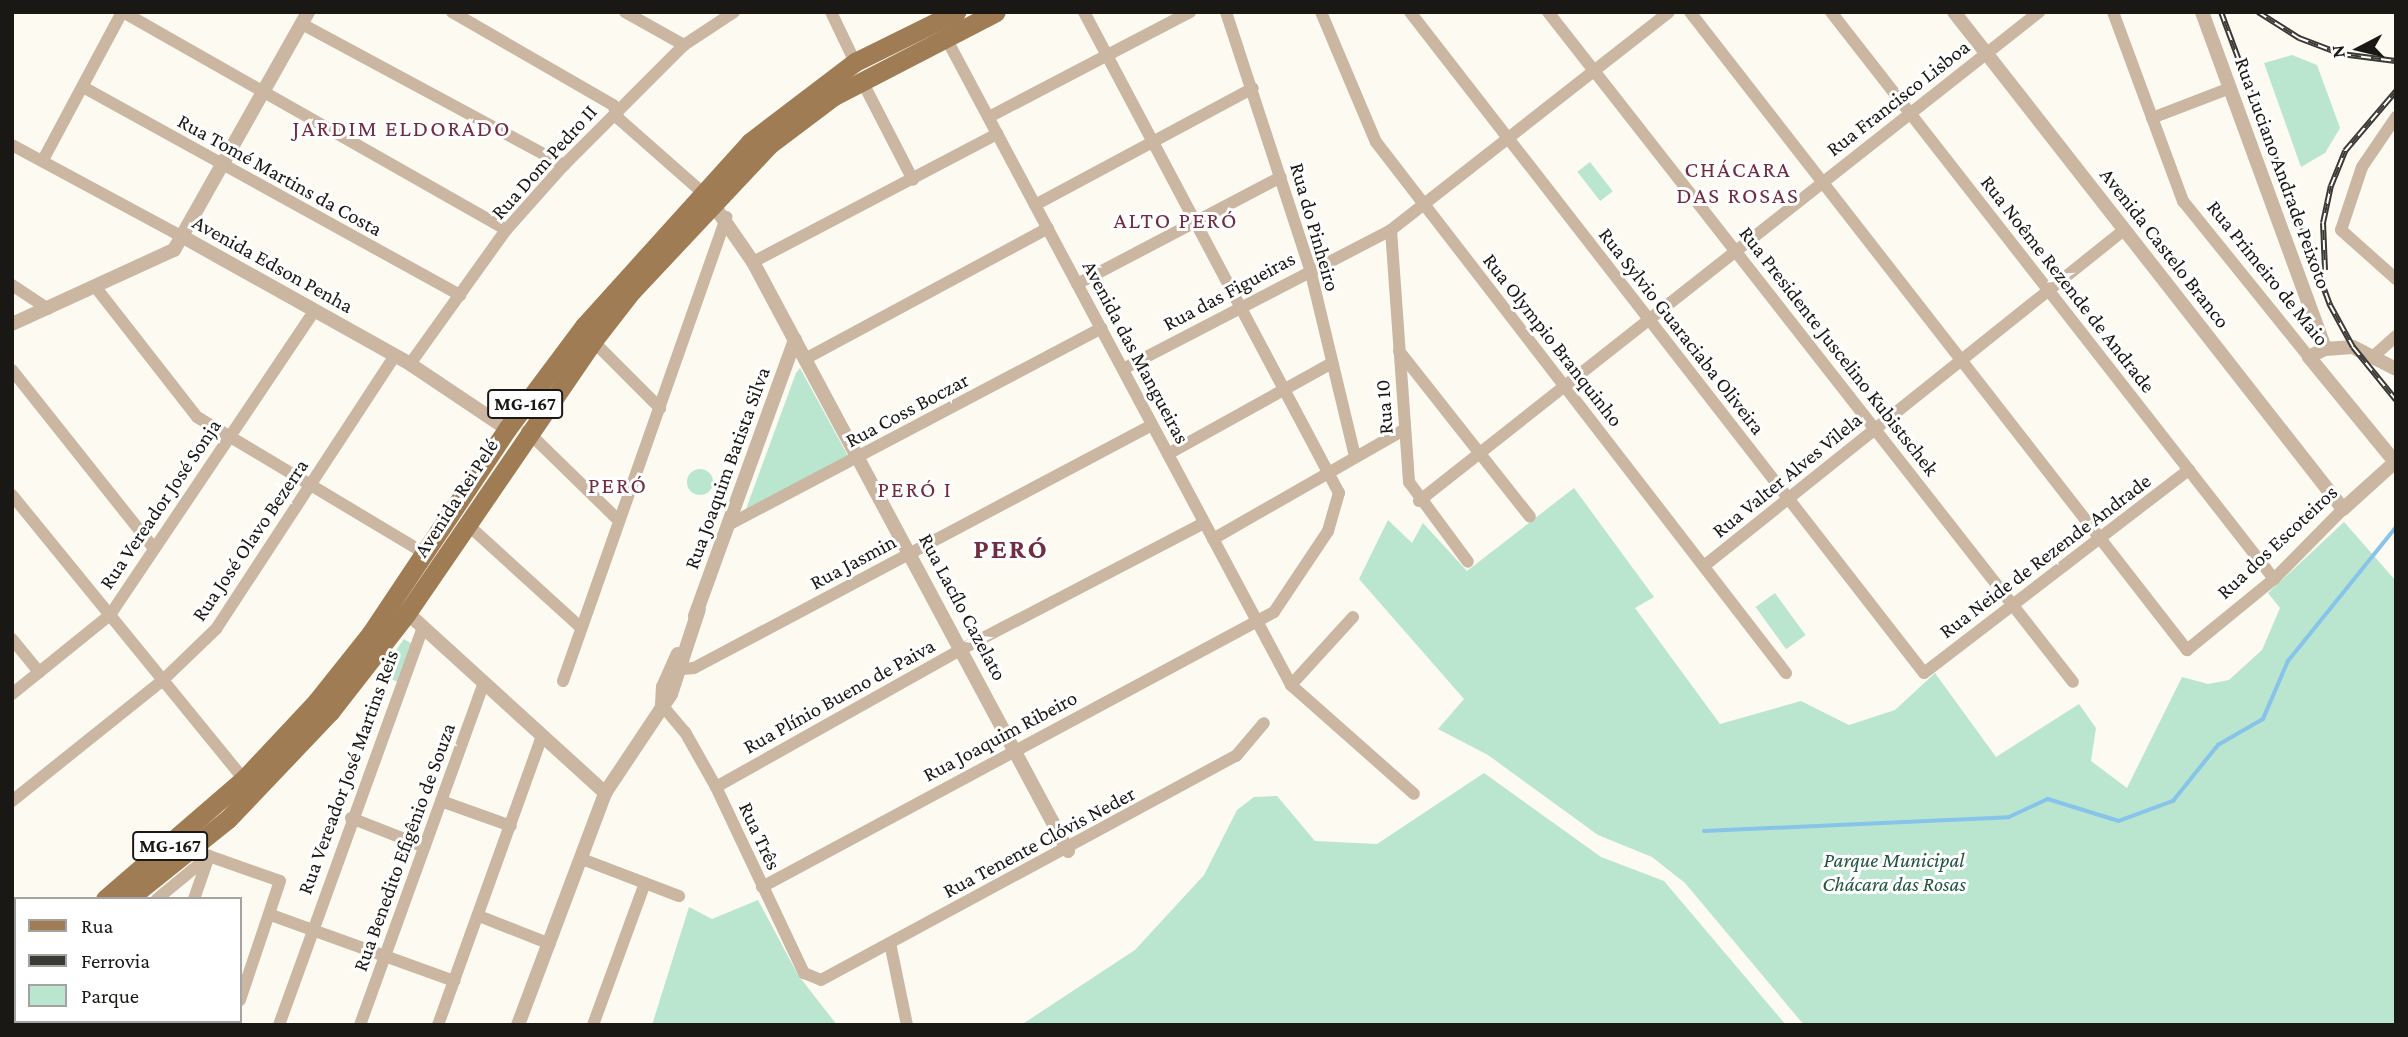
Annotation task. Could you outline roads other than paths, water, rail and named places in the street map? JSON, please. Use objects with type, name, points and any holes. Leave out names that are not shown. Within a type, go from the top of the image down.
[{"type":"main road","name":"Avenida Rei Pelé","points":[[131,897],[207,847],[324,706],[467,524],[527,431],[593,341],[714,204],[783,113],[855,62],[956,12]]},
{"type":"main road","name":"Avenida Rei Pelé","points":[[400,607],[426,554],[507,429],[584,326],[714,204],[793,124],[862,81],[996,12]]},
{"type":"main road","name":"Avenida Rei Pelé","points":[[107,897],[324,706]]},
{"type":"street","points":[[43,160],[123,12],[262,95],[506,230]]},
{"type":"street","points":[[452,12],[613,105],[616,112],[714,204],[660,408],[616,518],[563,681]]},
{"type":"street","points":[[625,12],[684,45]]},
{"type":"street","name":"Rua Dom Pedro II","points":[[410,365],[506,230],[564,165],[684,45],[734,12]]},
{"type":"street","points":[[831,12],[855,62]]},
{"type":"street","name":"Rua Joaquim Ribeiro","points":[[762,887],[1014,749],[1274,612],[1328,531],[1339,493],[1084,12]]},
{"type":"street","points":[[989,117],[1190,12]]},
{"type":"street","name":"Rua do Pinheiro","points":[[1226,12],[1310,269],[1355,457]]},
{"type":"street","name":"Rua Olympio Branquinho","points":[[1321,12],[1377,142],[1786,673]]},
{"type":"street","name":"Rua Sylvio Guaraciaba Oliveira","points":[[1410,12],[1924,673]]},
{"type":"street","name":"Rua Presidente Juscelino Kubistschek","points":[[1548,12],[2073,682]]},
{"type":"street","name":"Rua das Figueiras","points":[[1123,369],[1310,269],[1391,230],[1670,12]]},
{"type":"street","points":[[1690,12],[2100,538]]},
{"type":"street","name":"Rua Noême Rezende de Andrade","points":[[1831,12],[2274,579]]},
{"type":"street","name":"Avenida Castelo Branco","points":[[1954,12],[2343,509]]},
{"type":"street","name":"Rua Francisco Lisboa","points":[[1419,500],[2039,12]]},
{"type":"street","name":"Rua Primeiro de Maio","points":[[2113,12],[2189,211],[2395,462]]},
{"type":"street","name":"Rua Luciano Andrade Peixoto","points":[[2202,12],[2325,349]]},
{"type":"street","points":[[12,324],[97,289],[174,250],[184,238],[305,18],[564,165]]},
{"type":"street","name":"Avenida das Mangueiras","points":[[946,38],[1291,685]]},
{"type":"street","points":[[862,81],[913,180]]},
{"type":"street","name":"Rua Tomé Martins da Costa","points":[[83,87],[221,167],[460,295]]},
{"type":"street","points":[[1035,205],[1253,88]]},
{"type":"street","points":[[2152,118],[2230,88]]},
{"type":"street","points":[[2393,124],[2362,167],[2341,230],[2390,265],[2396,279]]},
{"type":"street","points":[[753,262],[997,134]]},
{"type":"street","name":"Avenida Edson Penha","points":[[12,145],[395,355],[507,429]]},
{"type":"street","points":[[1077,284],[1281,177]]},
{"type":"street","name":"Rua Lacílo Cazelato","points":[[714,204],[753,262],[1068,851]]},
{"type":"street","points":[[805,359],[1048,228]]},
{"type":"street","name":"Rua 10","points":[[1391,230],[1409,482],[1419,500],[1468,562]]},
{"type":"street","name":"Rua Valter Alves Vilela","points":[[1704,566],[2124,230]]},
{"type":"street","points":[[12,285],[48,309]]},
{"type":"street","points":[[97,289],[197,418],[426,554]]},
{"type":"street","name":"Rua Vereador José Sonja","points":[[12,694],[110,615],[152,546],[314,311]]},
{"type":"street","name":"Rua Coss Boczar","points":[[730,524],[1101,328]]},
{"type":"street","points":[[2376,355],[2396,336]]},
{"type":"street","name":"Rua Joaquim Batista Silva","points":[[518,1025],[605,793],[682,669],[699,609],[795,340]]},
{"type":"street","points":[[593,341],[660,408]]},
{"type":"street","points":[[2309,357],[2325,349],[2353,347],[2376,355],[2396,369]]},
{"type":"street","points":[[1399,351],[1530,517]]},
{"type":"street","name":"Rua José Olavo Bezerra","points":[[12,801],[163,680],[216,629],[395,355]]},
{"type":"street","points":[[1168,454],[1332,363]]},
{"type":"street","points":[[12,370],[152,546]]},
{"type":"street","name":"Rua Jasmin","points":[[682,669],[694,668],[1152,425]]},
{"type":"street","points":[[1213,539],[1405,429]]},
{"type":"street","points":[[527,431],[616,518]]},
{"type":"street","name":"Rua dos Escoteiros","points":[[2100,538],[2187,650],[2274,579],[2343,509],[2395,462]]},
{"type":"street","name":"Rua Neide de Rezende Andrade","points":[[1924,673],[2189,470]]},
{"type":"street","points":[[12,495],[244,779]]},
{"type":"street","name":"Rua Plínio Bueno de Paiva","points":[[716,787],[962,649],[1205,523]]},
{"type":"street","points":[[467,524],[579,626]]},
{"type":"street","points":[[400,607],[605,793]]},
{"type":"street","name":"Rua Joaquim Batista Silva","points":[[662,705],[663,687],[699,609]]},
{"type":"street","points":[[1353,617],[1291,685],[1414,794]]},
{"type":"street","name":"Rua Vereador José Martins Reis","points":[[279,1025],[351,818],[423,626]]},
{"type":"street","points":[[12,639],[39,672]]},
{"type":"street","name":"Rua Benedito Efigênio de Souza","points":[[360,1025],[484,682]]},
{"type":"street","name":"Rua Três","points":[[662,705],[685,732],[716,787],[804,973],[821,980]]},
{"type":"street","name":"Rua Tenente Clóvis Neder","points":[[821,980],[1068,851],[1236,756],[1264,723]]},
{"type":"street","points":[[438,1025],[542,736]]},
{"type":"street","points":[[441,801],[511,826]]},
{"type":"street","points":[[351,818],[425,847]]},
{"type":"street","points":[[194,897],[207,847],[279,881],[271,915],[242,994]]},
{"type":"street","name":"Avenida Rei Pelé","points":[[159,897],[207,847]]},
{"type":"street","points":[[582,859],[679,896]]},
{"type":"street","points":[[593,1025],[645,883]]},
{"type":"street","points":[[271,915],[385,960],[454,981]]},
{"type":"street","points":[[479,916],[550,944]]},
{"type":"street","points":[[890,943],[907,1025]]},
{"type":"waterway","points":[[1704,831],[2009,817],[2048,799],[2119,821],[2173,801],[2218,745],[2263,719],[2288,661],[2396,527]]},
{"type":"railway","points":[[2221,12],[2330,305],[2353,347],[2396,400]]},
{"type":"railway","points":[[2258,12],[2299,38],[2341,54],[2396,61]]},
{"type":"railway","points":[[2325,270],[2323,223],[2331,186],[2345,151],[2396,91]]},
{"type":"district","name":"JARDIM ELDORADO","points":[[402,128]]},
{"type":"district","name":"CHÁCARA DAS ROSAS","points":[[1738,182]]},
{"type":"district","name":"ALTO PERÓ","points":[[1176,220]]},
{"type":"district","name":"PERÓ","points":[[618,485]]},
{"type":"district","name":"PERÓ I","points":[[915,489]]},
{"type":"district","name":"PERÓ","points":[[1011,549]]},
{"type":"park label","name":"Parque Municipal Chácara das Rosas","points":[[1894,872]]}]
